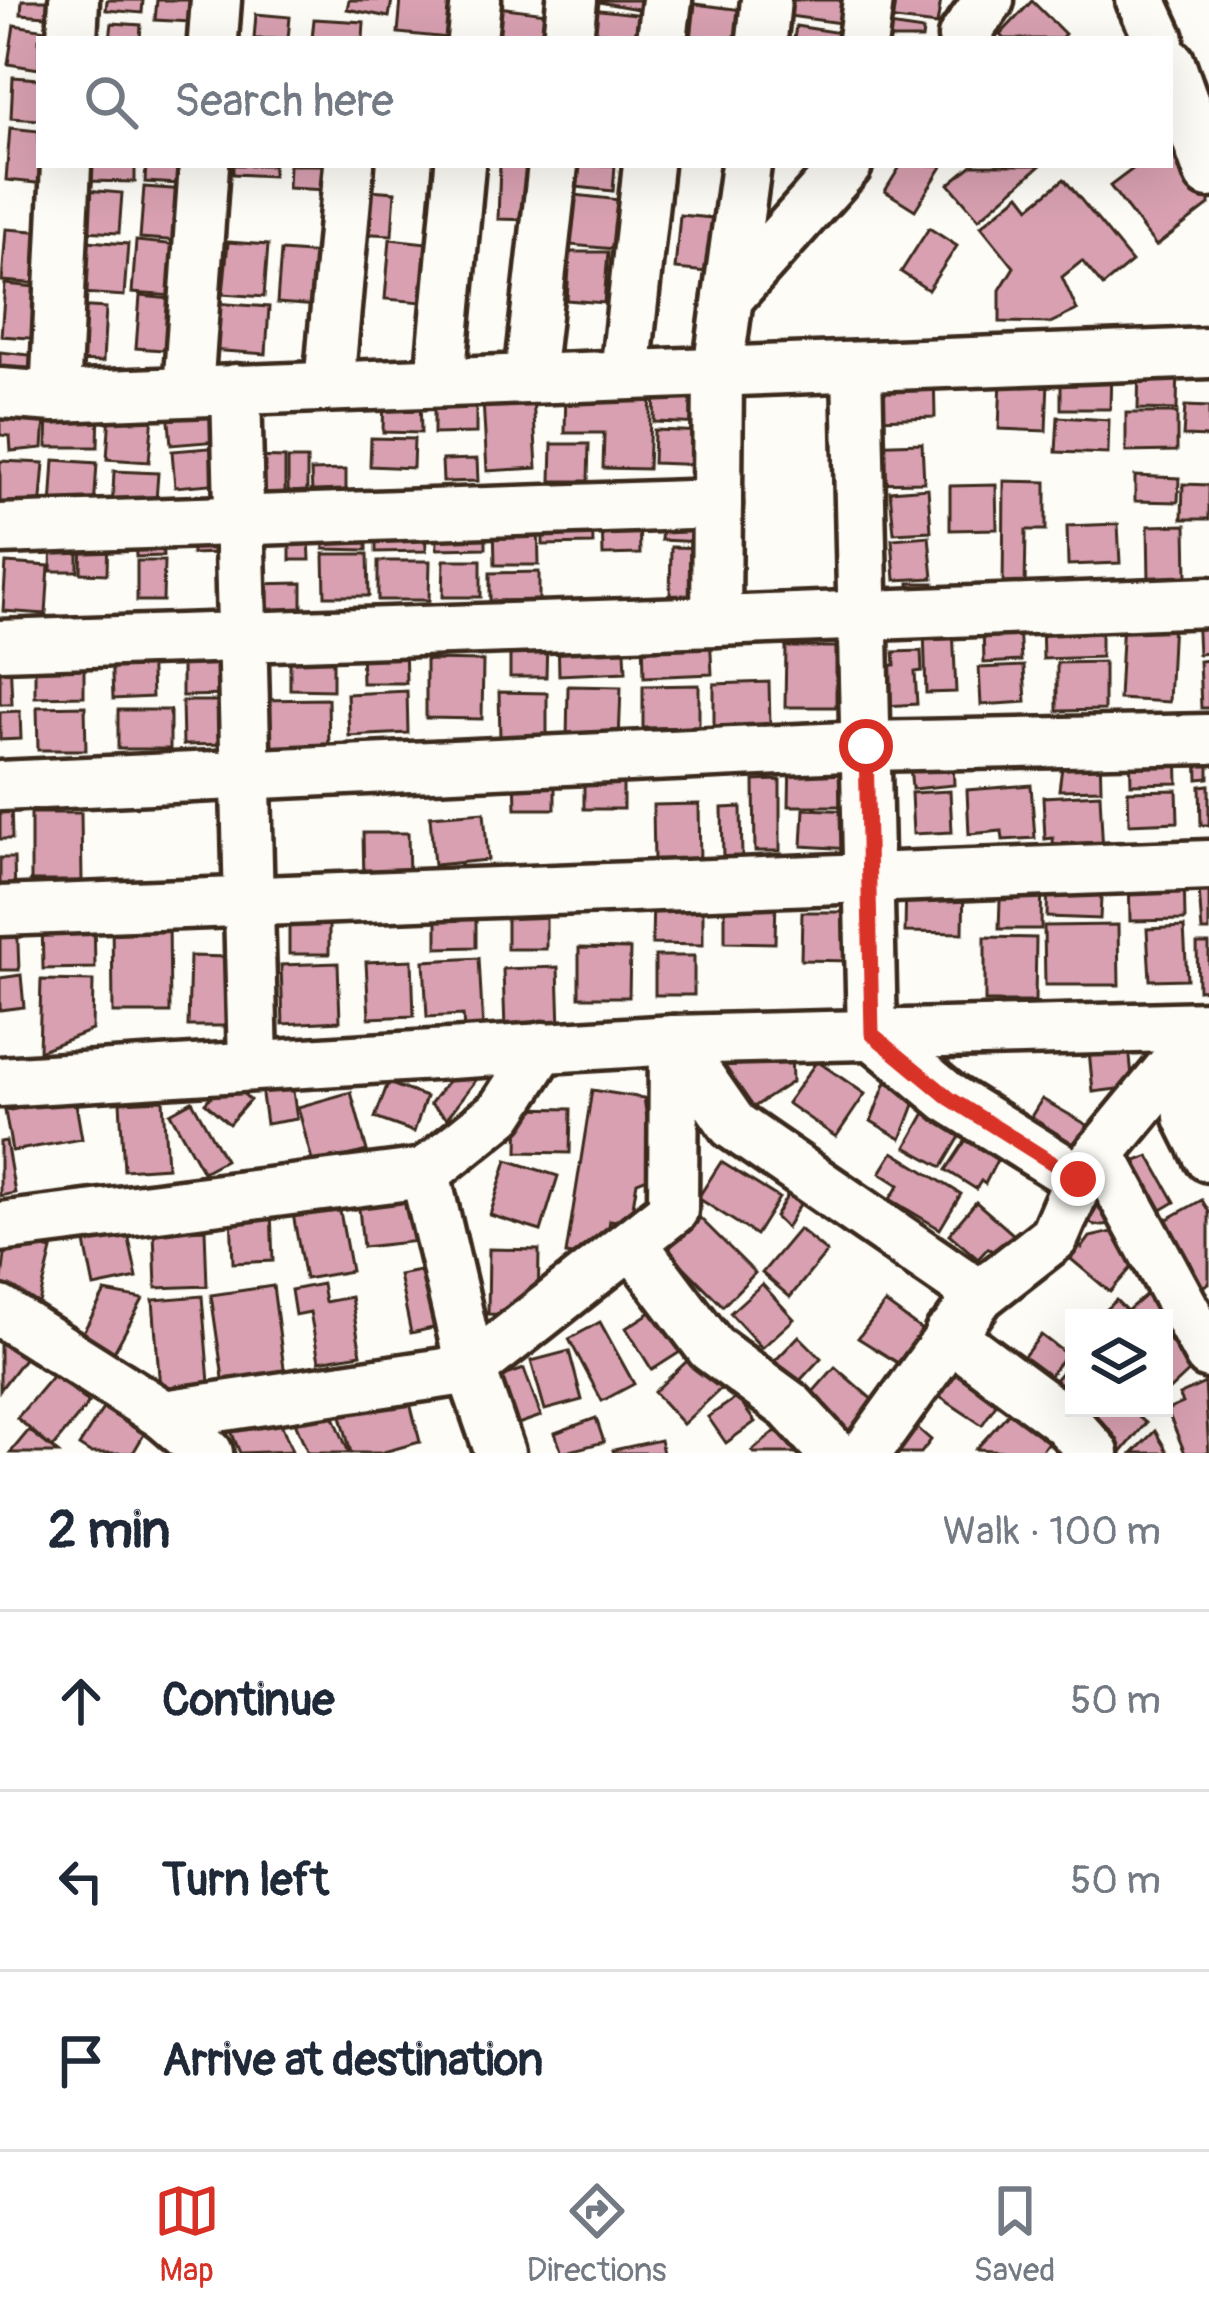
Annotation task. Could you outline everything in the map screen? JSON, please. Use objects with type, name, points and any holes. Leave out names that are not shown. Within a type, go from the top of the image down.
[{"type":"street","points":[[72,36],[74,0]]},
{"type":"street","points":[[213,36],[216,0]]},
{"type":"street","points":[[472,36],[476,0]]},
{"type":"street","points":[[568,36],[572,0]]},
{"type":"street","points":[[662,36],[667,0]]},
{"type":"street","points":[[762,36],[766,0]]},
{"type":"street","points":[[863,36],[868,0]]},
{"type":"street","points":[[1141,0],[1158,36]]},
{"type":"street","points":[[1173,71],[1209,173]]},
{"type":"street","points":[[55,397],[66,168]]},
{"type":"street","points":[[188,391],[204,168]]},
{"type":"street","points":[[329,385],[349,168]]},
{"type":"street","points":[[440,381],[460,168]]},
{"type":"street","points":[[529,377],[554,168]]},
{"type":"street","points":[[625,374],[648,168]]},
{"type":"street","points":[[716,621],[718,371],[746,168]]},
{"type":"street","points":[[728,298],[845,168]]},
{"type":"street","points":[[0,393],[55,397],[1209,353]]},
{"type":"street","points":[[857,369],[872,1034],[949,1098],[1089,1166],[1209,1354]]},
{"type":"street","points":[[236,389],[253,1064]]},
{"type":"street","points":[[0,529],[718,504]]},
{"type":"street","points":[[0,645],[863,619],[1209,602]]},
{"type":"street","points":[[0,786],[866,746],[1209,739]]},
{"type":"street","points":[[0,910],[1209,865]]},
{"type":"street","points":[[0,1082],[674,1040],[1194,1033]]},
{"type":"street","points":[[1194,1033],[1189,1117],[1209,1157]]},
{"type":"street","points":[[866,1453],[980,1295],[1054,1237],[1089,1166],[1194,1033]]},
{"type":"street","points":[[164,1414],[471,1370],[673,1210],[674,1040]]},
{"type":"street","points":[[674,1040],[733,1125],[980,1295]]},
{"type":"street","points":[[0,1227],[424,1173],[501,1112],[543,1047]]},
{"type":"street","points":[[424,1173],[471,1370],[500,1453]]},
{"type":"street","points":[[632,1243],[711,1348],[790,1406],[833,1453]]},
{"type":"street","points":[[0,1311],[164,1414],[208,1453]]},
{"type":"street","points":[[949,1335],[1065,1421],[1094,1453]]},
{"type":"building","points":[[22,0],[60,0],[58,17],[21,14]]},
{"type":"building","points":[[107,0],[143,0],[142,13],[106,10]]},
{"type":"building","points":[[157,0],[192,0],[191,22],[155,20]]},
{"type":"building","points":[[349,0],[392,0],[389,17],[347,9]]},
{"type":"building","points":[[401,0],[463,0],[459,36],[398,33]]},
{"type":"building","points":[[588,0],[655,0],[654,12]]},
{"type":"building","points":[[791,0],[858,0],[855,25],[789,16]]},
{"type":"building","points":[[889,0],[941,0],[937,25],[887,19]]},
{"type":"building","points":[[1032,1],[1065,34],[1063,36],[1000,35]]},
{"type":"building","points":[[695,4],[743,10],[739,36],[691,36]]},
{"type":"building","points":[[489,6],[563,15],[560,36],[484,36]]},
{"type":"building","points":[[582,8],[654,16],[652,36],[578,35]]},
{"type":"building","points":[[256,14],[290,17],[288,36],[254,36]]},
{"type":"building","points":[[314,19],[364,22],[363,36],[312,36]]},
{"type":"building","points":[[112,23],[141,25],[140,36],[110,36]]},
{"type":"building","points":[[14,25],[59,32],[58,36],[36,36],[36,69],[8,64]]},
{"type":"building","points":[[882,25],[923,31],[922,36],[880,36]]},
{"type":"building","points":[[796,26],[859,36],[794,36]]},
{"type":"building","points":[[13,77],[36,79],[36,120],[11,118]]},
{"type":"building","points":[[10,128],[36,131],[36,168],[49,168],[47,184],[6,180]]},
{"type":"building","points":[[1173,149],[1209,196],[1209,205],[1156,246],[1110,186],[1134,168],[1173,168]]},
{"type":"building","points":[[87,168],[135,168],[135,182],[86,181]]},
{"type":"building","points":[[146,168],[182,168],[180,184],[145,182]]},
{"type":"building","points":[[233,168],[273,168],[273,176],[233,174]]},
{"type":"building","points":[[289,168],[329,168],[327,190],[288,188]]},
{"type":"building","points":[[500,168],[534,168],[532,220],[498,219]]},
{"type":"building","points":[[578,168],[615,168],[613,191],[576,187]]},
{"type":"building","points":[[899,168],[941,168],[915,210],[885,191]]},
{"type":"building","points":[[968,168],[1038,168],[979,219],[949,184]]},
{"type":"building","points":[[1064,179],[1132,262],[1103,286],[1082,261],[1062,277],[1077,310],[1050,323],[1000,322],[1000,290],[1014,267],[981,226],[1020,194],[1030,207]]},
{"type":"building","points":[[144,187],[185,190],[181,241],[140,238]]},
{"type":"building","points":[[356,189],[395,192],[392,235],[353,233]]},
{"type":"building","points":[[86,190],[122,193],[119,233],[84,231]]},
{"type":"building","points":[[575,195],[620,200],[615,249],[570,245]]},
{"type":"building","points":[[680,215],[723,219],[719,273],[675,269]]},
{"type":"building","points":[[929,228],[957,246],[928,290],[901,272]]},
{"type":"building","points":[[6,229],[47,232],[43,284],[2,281]]},
{"type":"building","points":[[390,239],[427,243],[422,302],[385,299]]},
{"type":"building","points":[[87,241],[128,244],[124,296],[82,293]]},
{"type":"building","points":[[136,241],[178,245],[174,296],[132,293]]},
{"type":"building","points":[[228,242],[268,245],[264,297],[223,294]]},
{"type":"building","points":[[281,251],[322,254],[318,306],[277,303]]},
{"type":"building","points":[[570,252],[608,252],[604,303],[567,300]]},
{"type":"building","points":[[5,284],[46,288],[42,339],[1,336]]},
{"type":"building","points":[[140,296],[182,300],[177,351],[136,348]]},
{"type":"building","points":[[214,303],[269,307],[266,354],[210,350]]},
{"type":"building","points":[[73,306],[106,308],[103,362],[70,361]]},
{"type":"building","points":[[0,352],[40,356],[38,381],[0,377]]},
{"type":"building","points":[[1139,362],[1178,362],[1177,410],[1138,409]]},
{"type":"building","points":[[934,368],[935,417],[877,419],[877,374]]},
{"type":"building","points":[[1111,370],[1110,409],[1061,409],[1061,371]]},
{"type":"building","points":[[1001,378],[1048,380],[1046,431],[999,429]]},
{"type":"building","points":[[434,389],[476,389],[476,433],[434,434]]},
{"type":"building","points":[[566,389],[651,391],[648,469],[603,468],[604,433],[565,433]]},
{"type":"building","points":[[655,389],[708,392],[707,424],[654,422]]},
{"type":"building","points":[[384,395],[420,396],[421,433],[383,432]]},
{"type":"building","points":[[533,397],[537,468],[487,471],[483,400]]},
{"type":"building","points":[[0,399],[46,402],[43,448],[11,451],[10,436],[0,435]]},
{"type":"building","points":[[217,406],[219,441],[171,445],[168,409]]},
{"type":"building","points":[[1185,406],[1209,407],[1209,437],[1183,436]]},
{"type":"building","points":[[48,407],[99,408],[98,447],[47,447]]},
{"type":"building","points":[[110,412],[153,414],[149,462],[107,459]]},
{"type":"building","points":[[1126,413],[1177,413],[1177,451],[1126,452]]},
{"type":"building","points":[[1058,417],[1109,420],[1108,454],[1056,452]]},
{"type":"building","points":[[654,430],[707,432],[706,465],[653,463]]},
{"type":"building","points":[[371,438],[414,439],[413,468],[370,466]]},
{"type":"building","points":[[922,443],[924,482],[864,483],[864,445]]},
{"type":"building","points":[[552,444],[589,444],[588,481],[551,481]]},
{"type":"building","points":[[220,447],[223,483],[175,487],[172,451]]},
{"type":"building","points":[[248,457],[285,458],[285,495],[247,495]]},
{"type":"building","points":[[288,459],[307,459],[307,491],[288,492]]},
{"type":"building","points":[[477,459],[478,481],[443,482],[442,460]]},
{"type":"building","points":[[54,460],[97,463],[94,510],[51,508]]},
{"type":"building","points":[[0,461],[44,463],[40,511],[0,508]]},
{"type":"building","points":[[346,470],[346,492],[312,493],[311,471]]},
{"type":"building","points":[[114,471],[158,473],[155,515],[112,513]]},
{"type":"building","points":[[1135,476],[1179,478],[1178,502],[1135,501]]},
{"type":"building","points":[[1004,481],[1046,482],[1046,530],[1026,530],[1025,591],[1003,591]]},
{"type":"building","points":[[1183,484],[1209,485],[1209,519],[1182,519]]},
{"type":"building","points":[[996,485],[997,529],[950,530],[950,486]]},
{"type":"building","points":[[928,488],[931,531],[894,533],[890,491]]},
{"type":"building","points":[[663,512],[703,514],[701,542],[661,540]]},
{"type":"building","points":[[639,515],[640,554],[603,555],[602,516]]},
{"type":"building","points":[[592,516],[593,544],[543,545],[543,517]]},
{"type":"building","points":[[486,519],[486,548],[437,549],[436,520]]},
{"type":"building","points":[[324,521],[367,522],[367,550],[324,549]]},
{"type":"building","points":[[538,522],[539,565],[495,565],[494,523]]},
{"type":"building","points":[[425,523],[426,551],[376,552],[376,524]]},
{"type":"building","points":[[1118,524],[1120,563],[1068,565],[1067,526]]},
{"type":"building","points":[[1186,525],[1187,578],[1149,580],[1148,526]]},
{"type":"building","points":[[218,528],[219,553],[192,554],[191,529]]},
{"type":"building","points":[[52,531],[78,532],[78,571],[51,571]]},
{"type":"building","points":[[162,532],[163,556],[136,557],[135,533]]},
{"type":"building","points":[[82,534],[108,534],[107,574],[81,573]]},
{"type":"building","points":[[290,536],[309,536],[310,560],[290,560]]},
{"type":"building","points":[[929,536],[933,578],[895,580],[892,539]]},
{"type":"building","points":[[671,547],[708,548],[706,598],[670,597]]},
{"type":"building","points":[[324,554],[368,554],[369,596],[325,596]]},
{"type":"building","points":[[444,560],[481,560],[481,597],[443,597]]},
{"type":"building","points":[[137,561],[164,561],[163,601],[137,601]]},
{"type":"building","points":[[378,561],[430,561],[429,600],[378,600]]},
{"type":"building","points":[[6,563],[49,566],[46,614],[3,611]]},
{"type":"building","points":[[539,572],[539,600],[490,601],[490,573]]},
{"type":"building","points":[[302,583],[302,611],[253,612],[252,584]]},
{"type":"building","points":[[909,583],[934,583],[934,597],[909,597]]},
{"type":"building","points":[[1209,612],[1209,653],[1198,654],[1196,613]]},
{"type":"building","points":[[1123,618],[1173,620],[1169,702],[1119,699]]},
{"type":"building","points":[[1101,621],[1101,657],[1043,659],[1042,622]]},
{"type":"building","points":[[1019,625],[1021,661],[984,663],[983,626]]},
{"type":"building","points":[[953,627],[956,692],[926,693],[924,628]]},
{"type":"building","points":[[624,631],[626,672],[559,675],[558,633]]},
{"type":"building","points":[[710,633],[712,674],[644,677],[643,635]]},
{"type":"building","points":[[405,640],[406,683],[362,683],[361,641]]},
{"type":"building","points":[[510,640],[547,640],[546,677],[510,677]]},
{"type":"building","points":[[786,647],[836,647],[836,707],[785,707]]},
{"type":"building","points":[[150,649],[152,697],[113,699],[111,651]]},
{"type":"building","points":[[290,651],[333,652],[333,690],[290,689]]},
{"type":"building","points":[[921,651],[922,671],[915,672],[917,704],[886,706],[883,666],[895,665],[894,652]]},
{"type":"building","points":[[84,652],[84,696],[35,697],[35,653]]},
{"type":"building","points":[[182,652],[231,652],[231,695],[182,696]]},
{"type":"building","points":[[0,656],[10,656],[12,704],[0,704]]},
{"type":"building","points":[[426,660],[483,661],[482,719],[426,718]]},
{"type":"building","points":[[1209,660],[1209,708],[1201,708],[1199,661]]},
{"type":"building","points":[[1104,662],[1104,710],[1057,711],[1057,663]]},
{"type":"building","points":[[1024,666],[1026,702],[981,705],[979,668]]},
{"type":"building","points":[[769,682],[770,725],[714,726],[714,684]]},
{"type":"building","points":[[699,685],[699,727],[643,728],[643,686]]},
{"type":"building","points":[[568,686],[621,687],[619,742],[567,741]]},
{"type":"building","points":[[407,691],[408,733],[349,736],[347,694]]},
{"type":"building","points":[[499,692],[547,693],[547,738],[500,739]]},
{"type":"building","points":[[328,699],[329,750],[260,752],[258,700]]},
{"type":"building","points":[[182,701],[231,701],[231,744],[183,745]]},
{"type":"building","points":[[85,706],[86,750],[38,750],[37,707]]},
{"type":"building","points":[[118,710],[170,710],[170,749],[118,749]]},
{"type":"building","points":[[20,711],[21,739],[0,740],[0,712]]},
{"type":"building","points":[[1197,744],[1209,744],[1209,778],[1198,779]]},
{"type":"building","points":[[1177,747],[1178,783],[1131,784],[1130,749]]},
{"type":"building","points":[[1100,751],[1101,789],[1059,790],[1064,752]]},
{"type":"building","points":[[790,757],[840,757],[840,806],[789,806]]},
{"type":"building","points":[[953,760],[954,785],[912,789],[910,764]]},
{"type":"building","points":[[515,770],[555,770],[555,809],[516,809]]},
{"type":"building","points":[[584,770],[623,770],[623,809],[584,809]]},
{"type":"building","points":[[780,780],[780,851],[755,851],[754,781]]},
{"type":"building","points":[[1031,785],[1035,838],[1003,840],[1002,831],[969,834],[967,790]]},
{"type":"building","points":[[1209,785],[1209,825],[1201,825],[1200,786]]},
{"type":"building","points":[[1177,790],[1178,822],[1129,824],[1128,791]]},
{"type":"building","points":[[950,791],[952,832],[913,834],[911,793]]},
{"type":"building","points":[[1100,794],[1103,853],[1054,856],[1053,838],[1045,839],[1043,797]]},
{"type":"building","points":[[0,799],[11,799],[12,839],[0,839]]},
{"type":"building","points":[[699,804],[700,862],[654,863],[653,805]]},
{"type":"building","points":[[741,807],[742,858],[723,858],[722,808]]},
{"type":"building","points":[[804,809],[853,811],[851,849],[802,846]]},
{"type":"building","points":[[484,812],[488,860],[434,865],[430,816]]},
{"type":"building","points":[[31,813],[81,813],[82,881],[31,881]]},
{"type":"building","points":[[363,833],[408,833],[409,881],[364,882]]},
{"type":"building","points":[[0,858],[14,858],[15,897],[0,897]]},
{"type":"building","points":[[1001,872],[1042,873],[1041,929],[999,929]]},
{"type":"building","points":[[1184,873],[1185,920],[1130,921],[1129,874]]},
{"type":"building","points":[[1209,873],[1209,931],[1202,931],[1198,874]]},
{"type":"building","points":[[1048,876],[1102,877],[1100,919],[1047,917]]},
{"type":"building","points":[[906,880],[964,881],[963,933],[905,932]]},
{"type":"building","points":[[725,894],[776,894],[775,943],[725,942]]},
{"type":"building","points":[[653,896],[703,896],[703,945],[652,944]]},
{"type":"building","points":[[476,908],[476,947],[437,948],[437,909]]},
{"type":"building","points":[[507,910],[546,910],[546,949],[507,949]]},
{"type":"building","points":[[802,912],[852,912],[851,961],[801,960]]},
{"type":"building","points":[[94,915],[95,968],[43,969],[42,917]]},
{"type":"building","points":[[289,915],[329,915],[329,954],[289,954]]},
{"type":"building","points":[[112,916],[169,916],[170,1013],[113,1013]]},
{"type":"building","points":[[17,917],[19,970],[0,970],[0,918]]},
{"type":"building","points":[[1118,925],[1119,985],[1045,985],[1044,926]]},
{"type":"building","points":[[1184,927],[1187,979],[1150,980],[1147,929]]},
{"type":"building","points":[[985,937],[1036,938],[1035,1002],[985,1002]]},
{"type":"building","points":[[1197,944],[1209,944],[1209,989],[1198,990]]},
{"type":"building","points":[[579,948],[630,949],[629,997],[579,997]]},
{"type":"building","points":[[190,956],[230,957],[228,1026],[188,1026]]},
{"type":"building","points":[[655,956],[694,956],[694,995],[655,995]]},
{"type":"building","points":[[479,958],[483,1032],[464,1033],[463,1015],[427,1017],[424,961]]},
{"type":"building","points":[[412,960],[414,1016],[369,1018],[366,962]]},
{"type":"building","points":[[338,963],[340,1021],[283,1024],[281,965]]},
{"type":"building","points":[[558,967],[560,1029],[505,1030],[503,969]]},
{"type":"building","points":[[21,975],[24,1007],[0,1010],[0,978]]},
{"type":"building","points":[[41,980],[93,981],[92,1030],[39,1051]]},
{"type":"building","points":[[1128,1036],[1133,1087],[1093,1092],[1088,1040]]},
{"type":"building","points":[[791,1051],[792,1082],[751,1109],[721,1084],[720,1053]]},
{"type":"building","points":[[466,1058],[483,1071],[447,1118],[430,1104]]},
{"type":"building","points":[[817,1061],[865,1094],[836,1137],[787,1103]]},
{"type":"building","points":[[291,1077],[297,1119],[266,1124],[260,1080]]},
{"type":"building","points":[[227,1079],[250,1100],[229,1124],[205,1103]]},
{"type":"building","points":[[886,1082],[918,1094],[901,1139],[871,1121]]},
{"type":"building","points":[[388,1083],[426,1097],[414,1132],[375,1118]]},
{"type":"building","points":[[592,1090],[644,1098],[655,1175],[637,1182],[630,1223],[610,1220],[604,1260],[566,1254]]},
{"type":"building","points":[[351,1092],[367,1151],[313,1165],[298,1107]]},
{"type":"building","points":[[75,1098],[82,1139],[12,1151],[5,1111]]},
{"type":"building","points":[[1042,1099],[1091,1127],[1078,1149],[1029,1120]]},
{"type":"building","points":[[163,1100],[167,1167],[124,1170],[120,1102]]},
{"type":"building","points":[[192,1101],[225,1160],[203,1172],[170,1113]]},
{"type":"building","points":[[931,1102],[968,1123],[942,1167],[906,1147]]},
{"type":"building","points":[[519,1108],[571,1109],[570,1153],[518,1152]]},
{"type":"building","points":[[972,1131],[1003,1148],[985,1184],[981,1181],[976,1189],[946,1170]]},
{"type":"building","points":[[6,1141],[15,1193],[0,1196],[0,1142]]},
{"type":"building","points":[[893,1152],[961,1194],[940,1229],[890,1199],[899,1185],[880,1173]]},
{"type":"building","points":[[1149,1156],[1175,1202],[1153,1215],[1125,1165]]},
{"type":"building","points":[[507,1160],[558,1176],[541,1231],[490,1215]]},
{"type":"building","points":[[721,1162],[779,1198],[756,1235],[698,1198]]},
{"type":"building","points":[[793,1186],[806,1194],[786,1228],[775,1217]]},
{"type":"building","points":[[414,1193],[418,1241],[363,1247],[358,1199]]},
{"type":"building","points":[[1202,1200],[1209,1212],[1209,1283],[1200,1288],[1164,1221]]},
{"type":"building","points":[[1094,1201],[1117,1214],[1111,1224],[1095,1226],[1084,1219]]},
{"type":"building","points":[[976,1202],[1014,1235],[997,1255],[988,1248],[978,1259],[949,1234]]},
{"type":"building","points":[[339,1206],[351,1271],[305,1279],[293,1214]]},
{"type":"building","points":[[271,1211],[273,1261],[233,1263],[231,1213]]},
{"type":"building","points":[[700,1218],[755,1273],[723,1306],[667,1250]]},
{"type":"building","points":[[126,1224],[137,1278],[94,1287],[83,1233]]},
{"type":"building","points":[[205,1229],[207,1286],[156,1288],[154,1231]]},
{"type":"building","points":[[799,1229],[827,1252],[790,1297],[762,1273]]},
{"type":"building","points":[[1121,1230],[1139,1259],[1110,1292],[1065,1254],[1075,1242],[1082,1248],[1090,1237]]},
{"type":"building","points":[[7,1239],[52,1250],[39,1303],[0,1294]]},
{"type":"building","points":[[489,1249],[539,1250],[538,1315],[488,1314]]},
{"type":"building","points":[[425,1270],[437,1327],[411,1333],[399,1275]]},
{"type":"building","points":[[322,1284],[325,1302],[351,1297],[361,1354],[319,1361],[310,1312],[295,1315],[291,1290]]},
{"type":"building","points":[[762,1284],[794,1319],[762,1348],[730,1313]]},
{"type":"building","points":[[273,1286],[285,1376],[224,1385],[211,1295]]},
{"type":"building","points":[[105,1292],[143,1299],[113,1354],[81,1336]]},
{"type":"building","points":[[1149,1292],[1158,1309],[1129,1309]]},
{"type":"building","points":[[202,1296],[209,1383],[160,1388],[153,1300]]},
{"type":"building","points":[[665,1303],[691,1345],[652,1370],[626,1328]]},
{"type":"building","points":[[885,1303],[934,1339],[911,1371],[858,1338]]},
{"type":"building","points":[[600,1322],[634,1384],[602,1401],[569,1339]]},
{"type":"building","points":[[1041,1335],[1065,1353],[1042,1386],[1016,1366]]},
{"type":"building","points":[[0,1336],[26,1356],[0,1390]]},
{"type":"building","points":[[799,1336],[821,1358],[791,1390],[768,1368]]},
{"type":"building","points":[[1173,1344],[1194,1367],[1173,1387]]},
{"type":"building","points":[[699,1350],[728,1382],[683,1424],[654,1392]]},
{"type":"building","points":[[569,1351],[582,1400],[545,1410],[531,1361]]},
{"type":"building","points":[[963,1362],[1006,1390],[982,1425],[940,1397]]},
{"type":"building","points":[[835,1367],[883,1409],[852,1444],[804,1402]]},
{"type":"building","points":[[524,1369],[541,1416],[512,1426],[495,1379]]},
{"type":"building","points":[[1065,1369],[1065,1398],[1052,1383]]},
{"type":"building","points":[[54,1374],[89,1403],[52,1448],[17,1418]]},
{"type":"building","points":[[1205,1383],[1209,1453],[1185,1453],[1170,1417],[1173,1407],[1183,1403],[1179,1395]]},
{"type":"building","points":[[408,1395],[420,1442],[380,1453],[351,1453],[340,1412]]},
{"type":"building","points":[[737,1397],[755,1422],[726,1443],[708,1417]]},
{"type":"building","points":[[109,1399],[150,1424],[133,1453],[90,1453],[79,1446]]},
{"type":"building","points":[[273,1403],[292,1451],[240,1453],[227,1421]]},
{"type":"building","points":[[1017,1404],[1055,1433],[1040,1453],[976,1449]]},
{"type":"building","points":[[330,1407],[349,1453],[308,1453],[295,1422]]},
{"type":"building","points":[[1088,1417],[1139,1417],[1146,1423],[1121,1453],[1112,1453],[1084,1422]]},
{"type":"building","points":[[596,1418],[604,1442],[562,1453],[555,1433]]},
{"type":"building","points":[[790,1419],[817,1453],[752,1451]]},
{"type":"building","points":[[913,1424],[931,1440],[921,1453],[888,1453]]},
{"type":"building","points":[[29,1430],[58,1453],[10,1453]]},
{"type":"building","points":[[1155,1431],[1168,1453],[1133,1453]]},
{"type":"building","points":[[660,1440],[663,1453],[613,1450]]},
{"type":"route","points":[[866,746],[872,1034],[949,1098],[1078,1179]]}]
